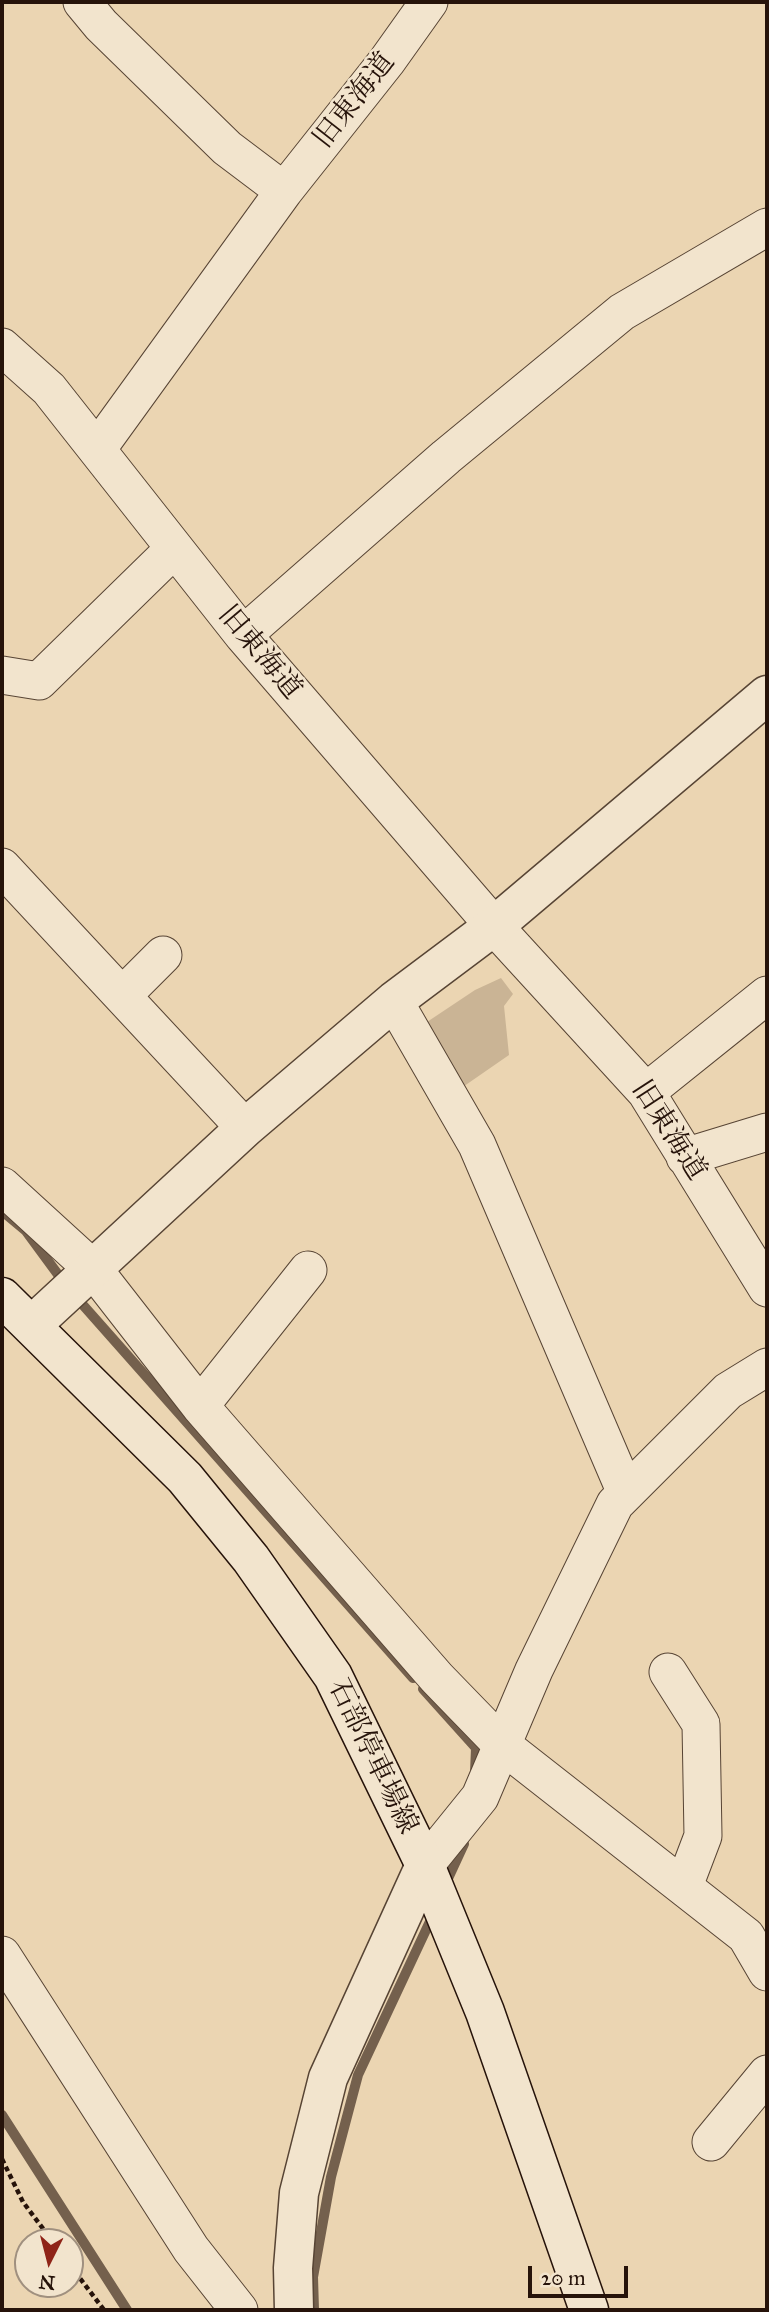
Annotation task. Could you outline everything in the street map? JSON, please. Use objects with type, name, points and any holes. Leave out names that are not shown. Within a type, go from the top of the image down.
[{"type":"street","points":[[82,2],[101,25],[227,148],[284,191]]},
{"type":"street","name":"旧東海道","points":[[429,2],[387,61],[284,191],[98,448],[173,550],[243,635],[495,926],[646,1091],[767,1288]]},
{"type":"street","points":[[243,635],[446,457],[622,312],[767,226]]},
{"type":"street","points":[[2,347],[49,389],[98,448]]},
{"type":"street","points":[[2,675],[39,681],[173,550]]},
{"type":"street","points":[[32,1325],[245,1128],[394,1001],[495,926],[767,695]]},
{"type":"street","points":[[2,867],[245,1128]]},
{"type":"street","points":[[122,996],[163,955]]},
{"type":"street","points":[[646,1091],[767,995]]},
{"type":"street","points":[[394,1001],[477,1145],[626,1493]]},
{"type":"street","points":[[685,1157],[767,1132]]},
{"type":"street","points":[[2,1186],[94,1270],[200,1406],[438,1678],[501,1744],[746,1936],[767,1972]]},
{"type":"street","points":[[200,1406],[308,1270]]},
{"type":"street","name":"石部停車場線","points":[[2,1297],[185,1478],[251,1559],[333,1676],[425,1865],[485,2012],[589,2310]]},
{"type":"street","points":[[294,2310],[293,2268],[299,2193],[328,2078],[425,1865],[480,1797],[501,1744],[615,1504],[728,1391],[767,1367]]},
{"type":"street","points":[[668,1672],[701,1724],[703,1836],[684,1886]]},
{"type":"street","points":[[2,1955],[191,2249],[239,2310]]},
{"type":"street","points":[[711,2142],[767,2074]]},
{"type":"path","points":[[2,2159],[23,2202],[42,2228]]},
{"type":"path","points":[[84,2284],[104,2310]]},
{"type":"shaded area","points":[[501,978],[513,994],[504,1006],[509,1055],[457,1091],[421,1026],[475,990]]},
{"type":"waterway","points":[[2,1211],[26,1231],[65,1284]]},
{"type":"waterway","points":[[75,1296],[413,1678]]},
{"type":"waterway","points":[[423,1689],[476,1748],[475,1773]]},
{"type":"waterway","points":[[445,1885],[464,1844]]},
{"type":"waterway","points":[[314,2310],[313,2277],[331,2177],[358,2075],[433,1915]]},
{"type":"waterway","points":[[2,2115],[127,2310]]}]
